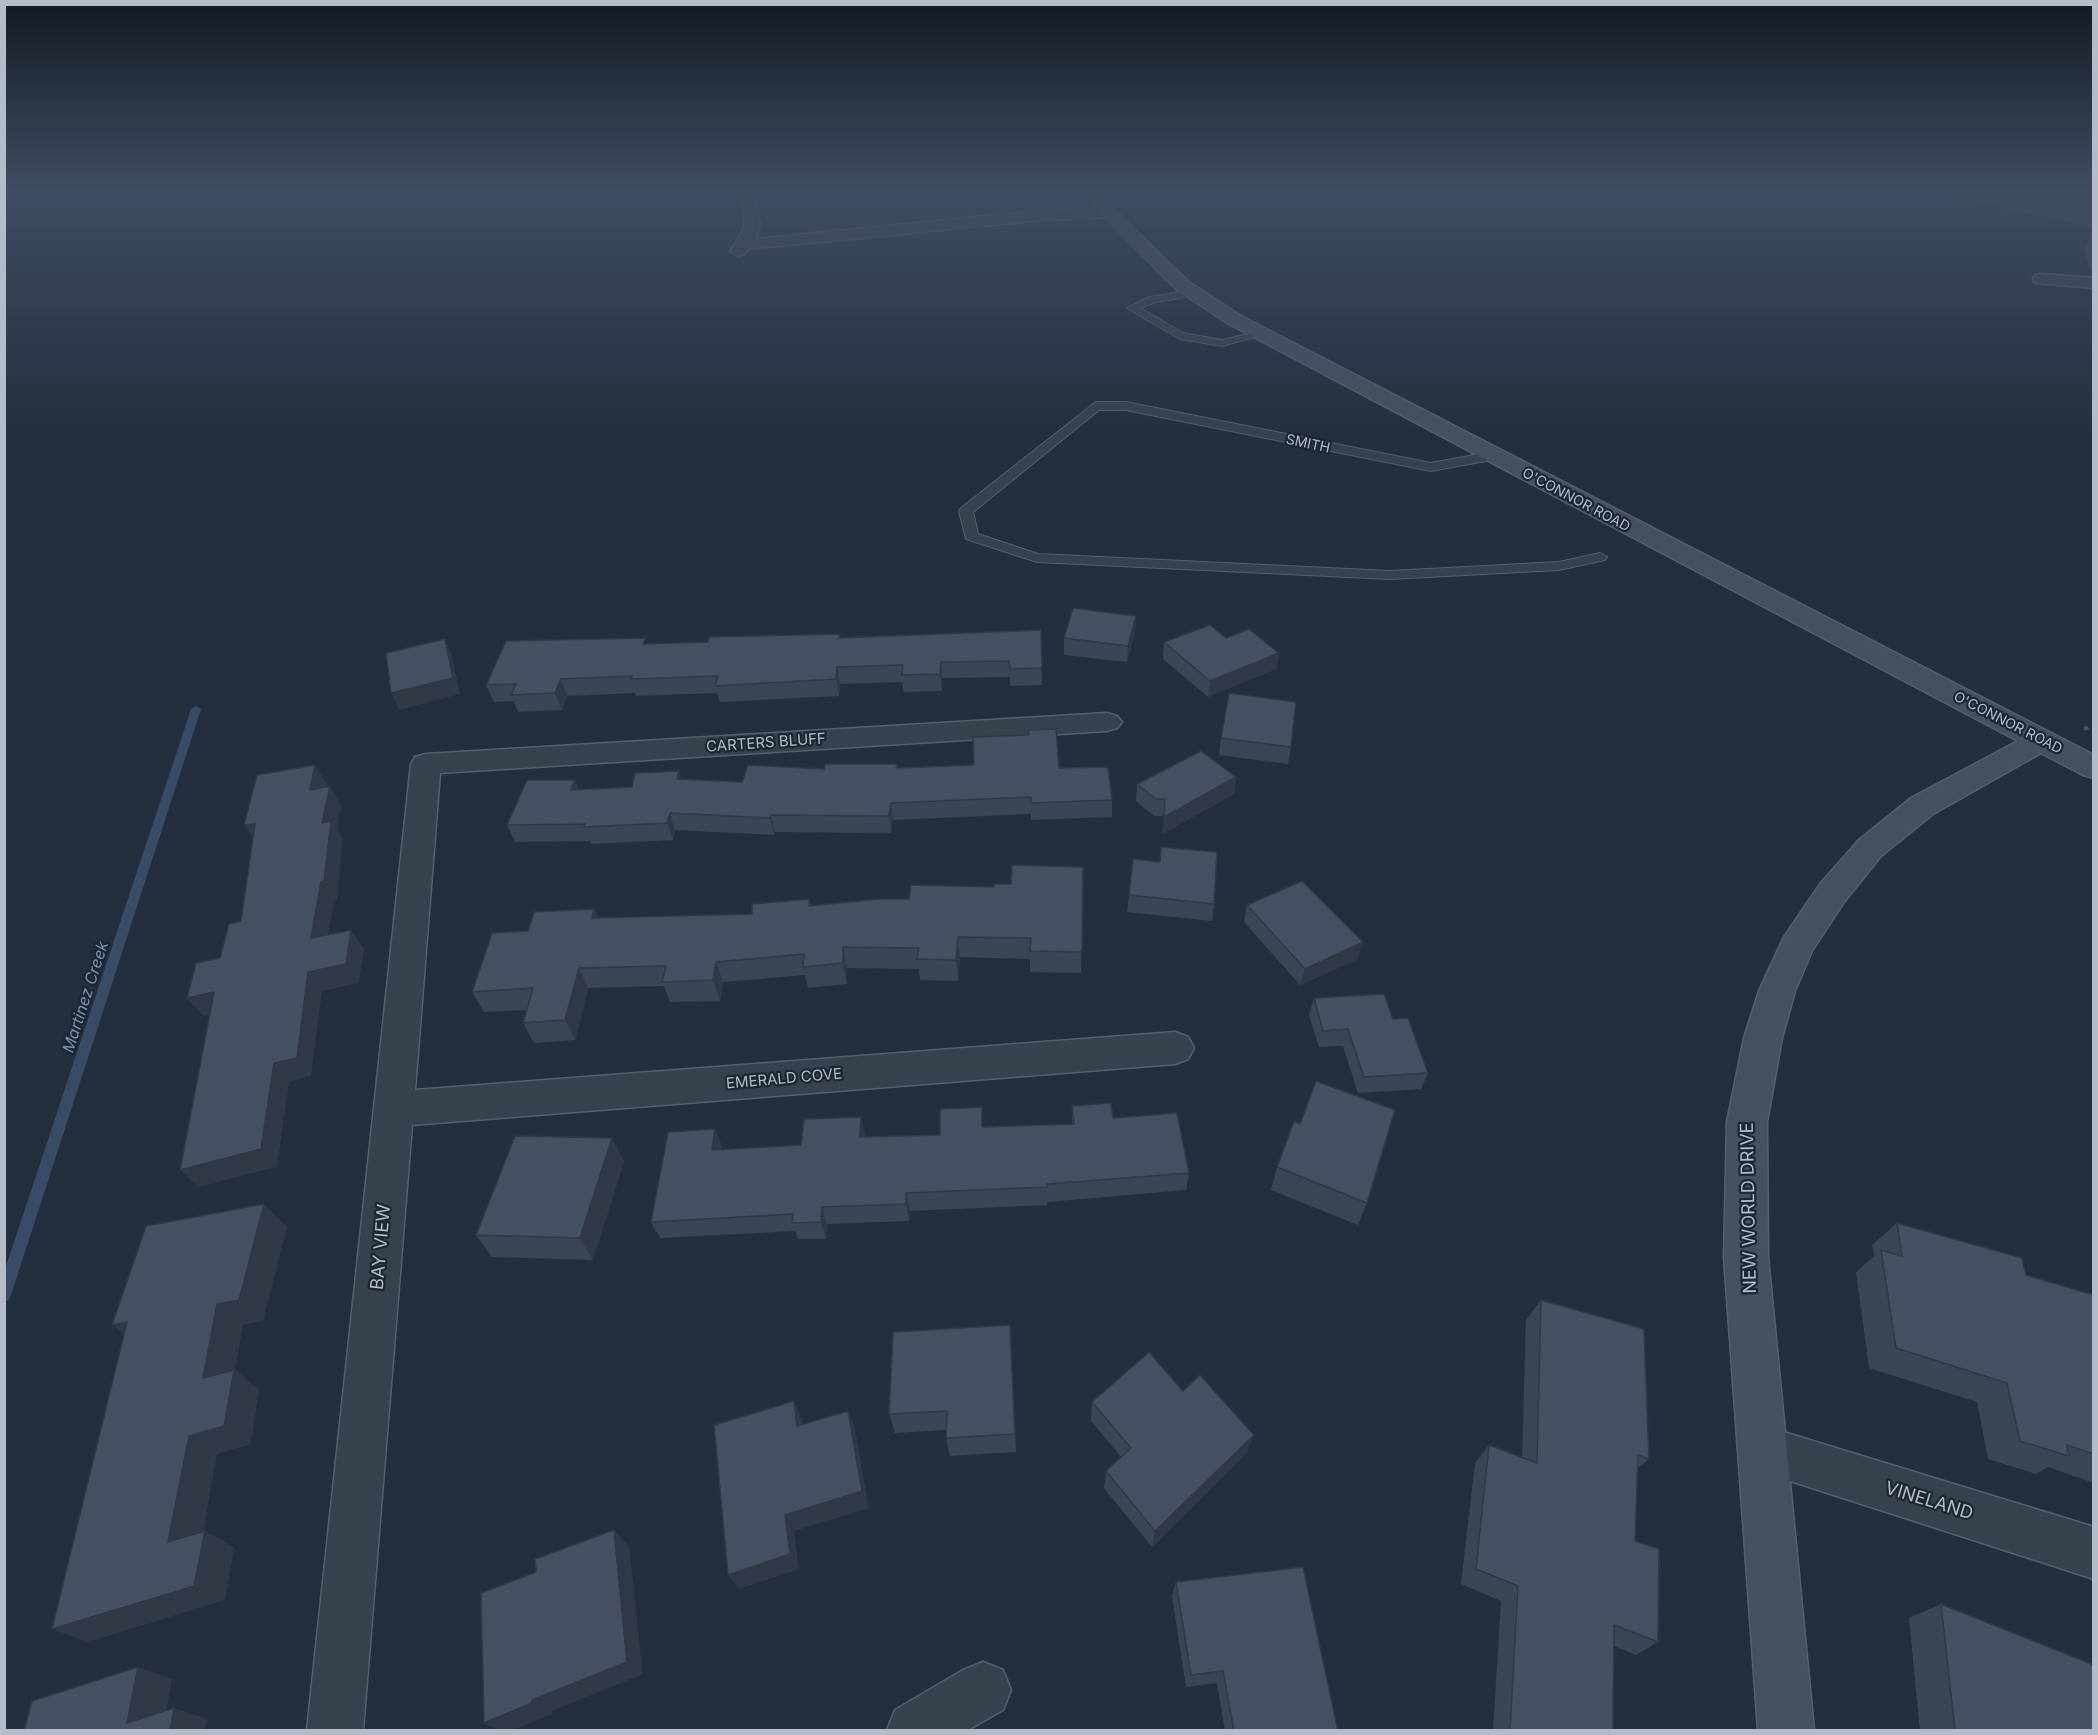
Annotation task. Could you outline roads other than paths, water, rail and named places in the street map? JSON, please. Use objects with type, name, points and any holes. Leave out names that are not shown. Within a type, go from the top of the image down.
[{"type":"main road","name":"O'CONNOR ROAD","points":[[1169,272],[1192,293],[1261,334],[1491,456],[2094,768]]},
{"type":"main road","name":"NEW WORLD DRIVE","points":[[1786,1731],[1746,1257],[1747,1122],[1762,1038],[1777,992],[1796,947],[1832,892],[1870,848],[1922,806],[2042,740]]},
{"type":"street","points":[[2041,279],[2094,283]]},
{"type":"street","name":"CARTERS BLUFF","points":[[426,764],[1107,722]]},
{"type":"street","name":"BAY VIEW","points":[[335,1731],[426,764]]},
{"type":"street","name":"EMERALD COVE","points":[[394,1109],[1175,1048]]},
{"type":"street","name":"VINELAND","points":[[1764,1450],[2094,1553]]},
{"type":"street","points":[[915,1731],[983,1690]]},
{"type":"lane","points":[[1192,293],[1154,299],[1132,308],[1180,336],[1222,343],[1261,334]]},
{"type":"lane","name":"SMITH","points":[[1491,456],[1431,467],[1126,406],[1096,406],[966,511],[971,536],[1037,558],[1390,575],[1559,566],[1600,557]]},
{"type":"waterway","name":"Martinez Creek","points":[[4,1295],[196,709]]}]
